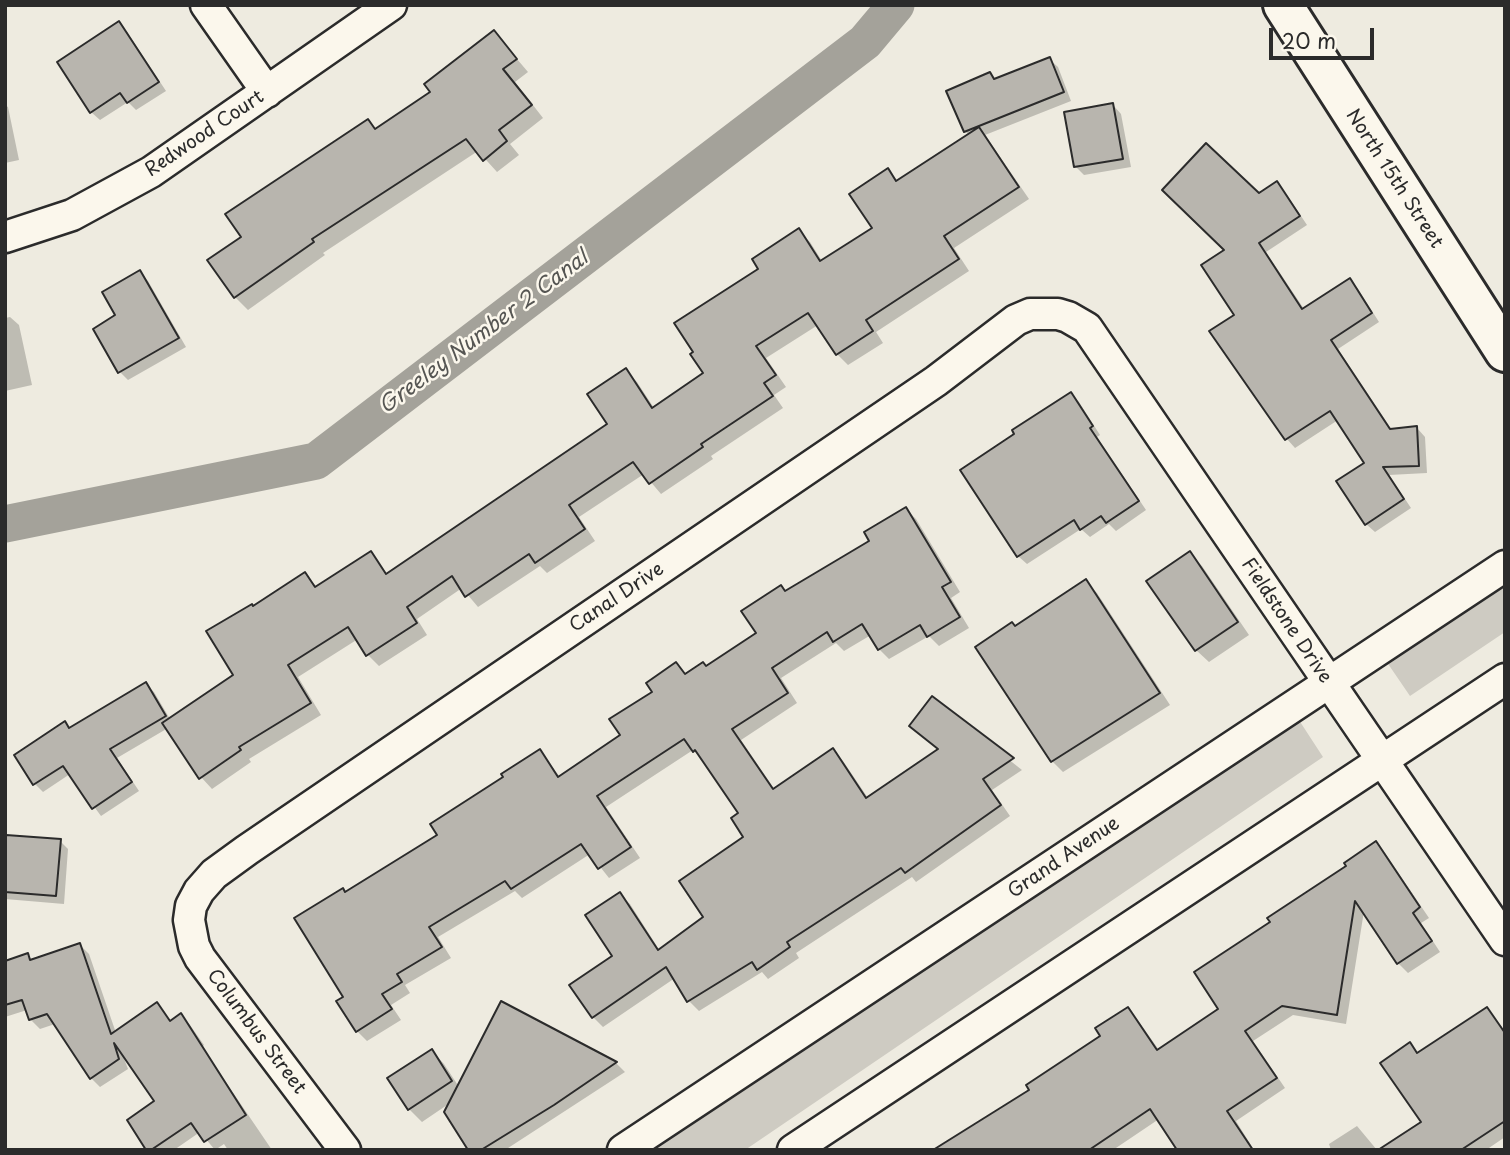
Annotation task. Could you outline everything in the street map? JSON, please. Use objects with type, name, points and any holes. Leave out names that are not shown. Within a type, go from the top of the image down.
[{"type":"street","points":[[206,5],[267,92]]},
{"type":"street","name":"Redwood Court","points":[[5,237],[72,215],[151,172],[391,5]]},
{"type":"street","name":"North 15th Street","points":[[1283,5],[1505,352]]},
{"type":"street","name":"Canal Drive","points":[[191,906],[199,891],[214,874],[247,850],[925,388],[1016,320],[1030,314],[1058,314]]},
{"type":"street","name":"Fieldstone Drive","points":[[1058,314],[1087,328],[1505,940]]},
{"type":"street","name":"Grand Avenue","points":[[623,1150],[1505,566]]},
{"type":"street","points":[[793,1150],[1505,679]]},
{"type":"street","name":"Columbus Street","points":[[191,906],[189,920],[194,946],[200,958],[345,1150]]},
{"type":"shaded area","points":[[1505,570],[1505,632],[1410,696],[1382,655]]},
{"type":"shaded area","points":[[1295,714],[1323,757],[745,1150],[652,1150]]},
{"type":"building","points":[[119,21],[159,82],[127,103],[120,93],[90,113],[57,62]]},
{"type":"building","points":[[494,30],[517,59],[503,69],[532,105],[499,130],[507,141],[483,161],[466,139],[312,239],[314,242],[234,298],[207,260],[241,237],[225,214],[368,119],[375,129],[430,92],[424,84]]},
{"type":"building","points":[[1050,57],[1064,92],[964,132],[946,91],[990,72],[994,79]]},
{"type":"building","points":[[1113,103],[1123,159],[1074,167],[1064,112]]},
{"type":"building","points":[[979,127],[1019,187],[944,236],[959,259],[866,320],[873,331],[836,355],[808,313],[756,346],[776,375],[764,383],[773,396],[701,444],[703,447],[649,484],[633,462],[569,505],[585,529],[535,563],[529,554],[465,597],[452,576],[407,607],[417,623],[366,656],[348,627],[288,665],[311,703],[239,747],[241,750],[199,779],[162,723],[233,675],[206,631],[252,604],[253,606],[305,572],[315,587],[371,551],[386,574],[607,424],[587,394],[626,368],[652,408],[703,373],[674,323],[758,269],[752,259],[799,228],[820,261],[872,228],[849,194],[888,168],[896,181]]},
{"type":"building","points":[[1206,143],[1259,193],[1277,181],[1300,216],[1259,243],[1302,309],[1350,278],[1372,313],[1331,340],[1390,429],[1417,426],[1419,466],[1383,467],[1404,499],[1365,525],[1336,481],[1364,463],[1330,411],[1285,440],[1209,331],[1234,315],[1201,265],[1224,250],[1162,190]]},
{"type":"building","points":[[140,270],[179,338],[118,373],[93,329],[115,315],[102,292]]},
{"type":"building","points":[[1071,392],[1093,426],[1090,428],[1139,501],[1106,523],[1101,516],[1080,530],[1074,520],[1017,557],[960,470],[1014,434],[1012,430]]},
{"type":"building","points":[[906,507],[951,582],[942,587],[960,617],[927,637],[920,625],[878,650],[862,624],[833,642],[827,632],[772,668],[788,693],[732,729],[773,789],[833,748],[866,798],[938,749],[909,726],[932,696],[1014,758],[983,779],[1001,805],[905,873],[901,868],[787,942],[790,947],[757,970],[752,962],[687,1002],[666,967],[592,1018],[569,985],[612,956],[585,915],[620,892],[658,950],[703,917],[679,881],[743,837],[731,818],[738,813],[695,750],[693,752],[684,739],[597,796],[631,847],[598,869],[581,844],[511,889],[505,881],[429,927],[442,947],[397,974],[402,982],[382,994],[392,1009],[356,1032],[336,1001],[343,997],[294,918],[343,888],[345,892],[437,835],[430,824],[503,777],[501,774],[540,749],[558,777],[620,735],[609,719],[652,692],[646,683],[676,662],[685,674],[703,662],[706,666],[756,633],[741,611],[781,585],[785,591],[869,541],[864,532]]},
{"type":"building","points":[[1190,551],[1238,622],[1195,651],[1146,581]]},
{"type":"building","points":[[1086,579],[1160,693],[1051,762],[975,647],[1012,622],[1015,626]]},
{"type":"building","points":[[146,682],[166,716],[110,749],[132,782],[92,809],[63,766],[33,785],[14,755],[65,721],[69,728]]},
{"type":"building","points":[[6,835],[61,839],[56,896],[5,892]]},
{"type":"building","points":[[1376,841],[1420,907],[1413,913],[1432,941],[1397,964],[1355,901],[1337,1015],[1282,1006],[1245,1031],[1277,1078],[1227,1111],[1253,1150],[1177,1150],[1150,1109],[1089,1150],[933,1150],[1029,1090],[1026,1085],[1100,1036],[1095,1028],[1128,1007],[1157,1050],[1218,1009],[1194,972],[1270,922],[1267,918],[1346,866],[1344,863]]},
{"type":"building","points":[[80,943],[111,1034],[157,1002],[170,1021],[181,1013],[246,1115],[204,1142],[191,1123],[151,1150],[146,1150],[127,1120],[154,1101],[114,1043],[119,1059],[90,1079],[47,1014],[29,1020],[22,1000],[5,1005],[5,961],[28,953],[30,960]]},
{"type":"building","points":[[501,1001],[617,1062],[481,1150],[468,1150],[444,1112]]},
{"type":"building","points":[[1487,1007],[1505,1033],[1505,1121],[1461,1150],[1378,1150],[1421,1122],[1380,1063],[1410,1042],[1417,1053]]},
{"type":"building","points":[[432,1049],[452,1081],[408,1110],[387,1078]]},
{"type":"waterway","name":"Greeley Number 2 Canal","points":[[5,524],[316,461],[865,42],[896,5]]}]
